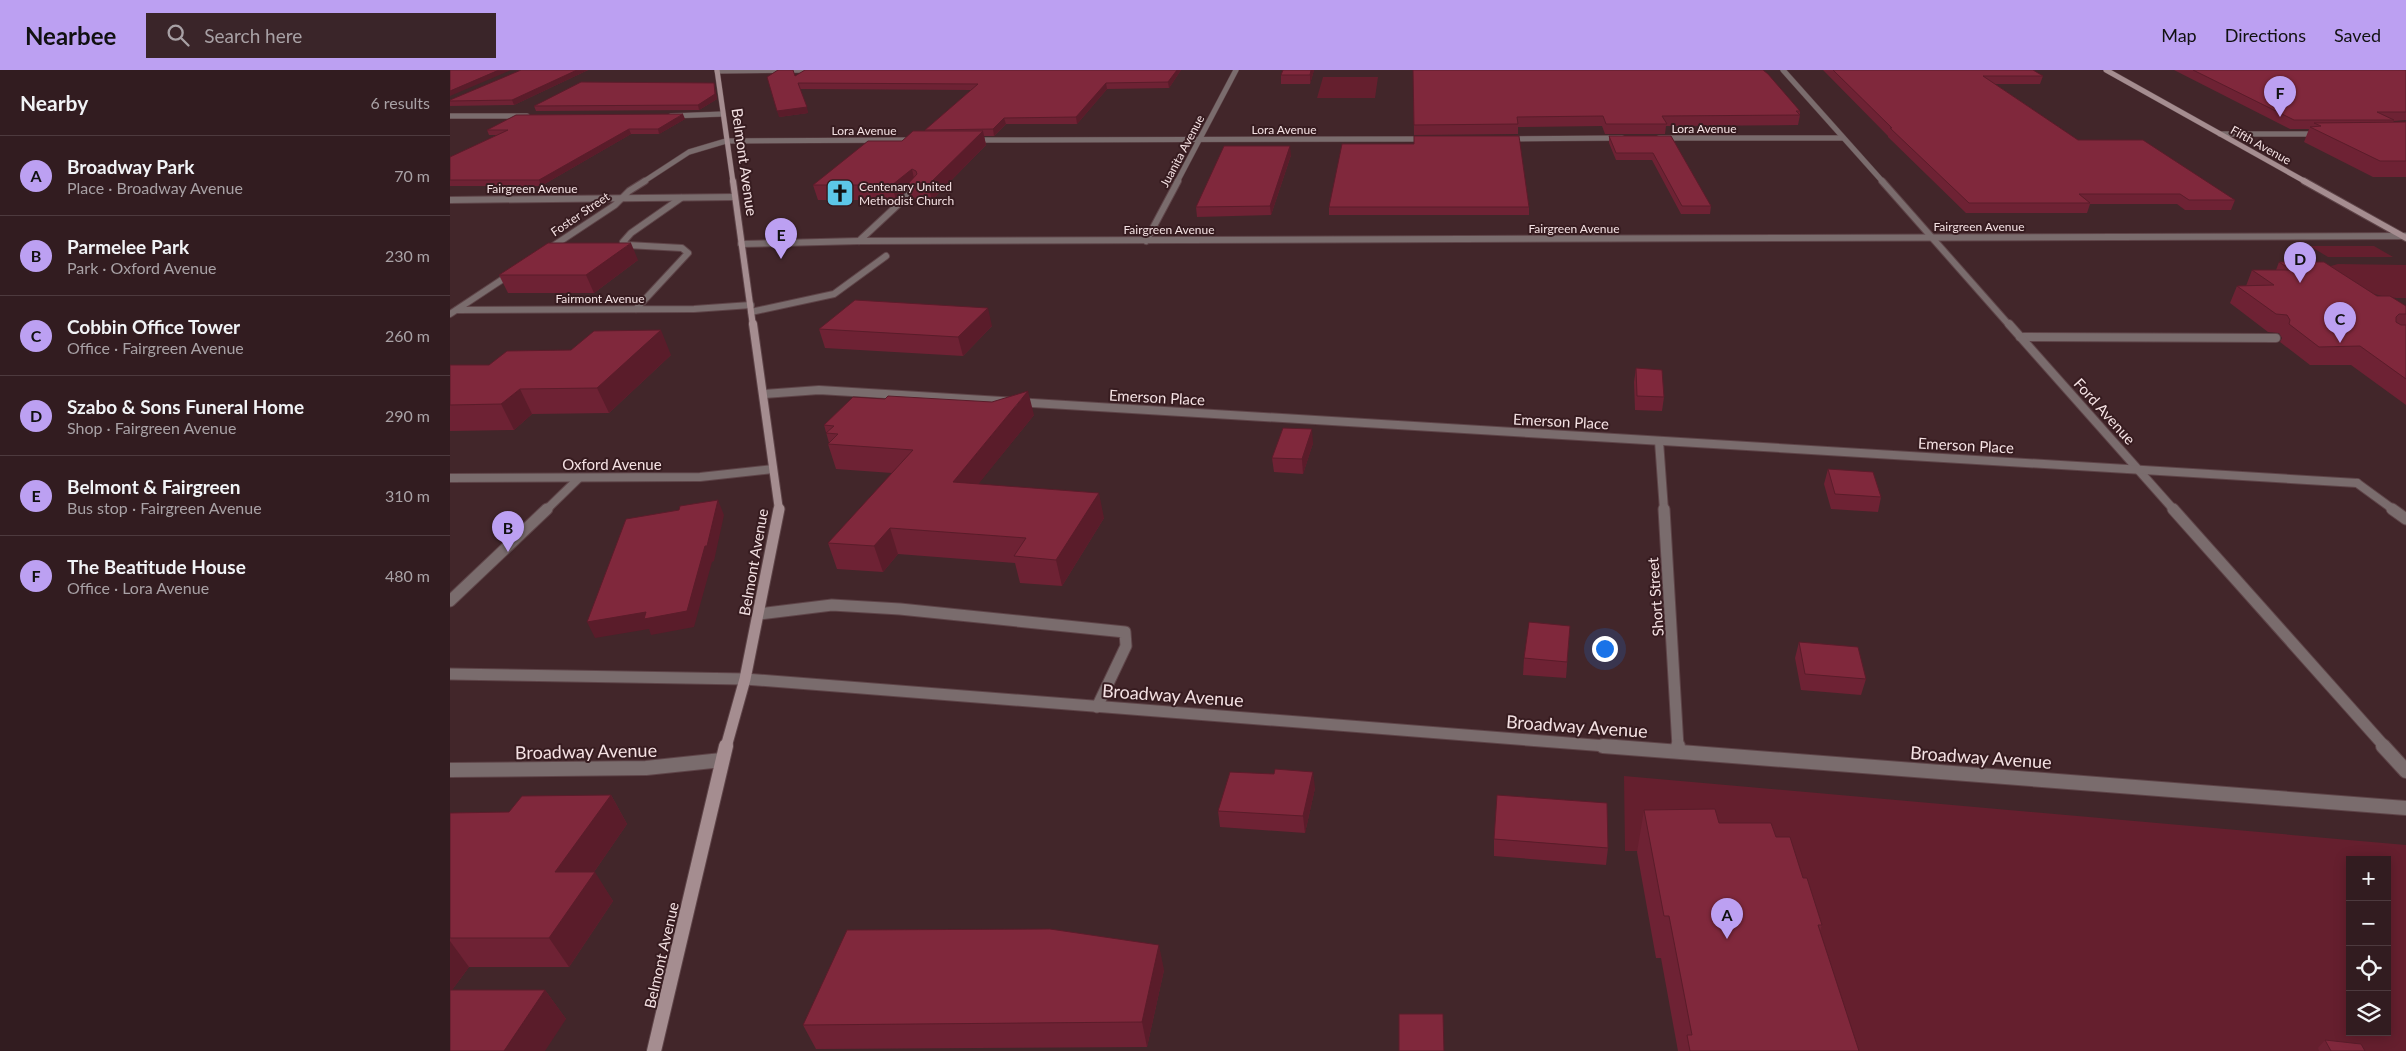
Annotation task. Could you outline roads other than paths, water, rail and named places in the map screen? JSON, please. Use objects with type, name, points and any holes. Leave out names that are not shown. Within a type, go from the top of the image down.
[{"type":"main road","name":"Belmont Avenue","points":[[654,1051],[722,760],[745,679],[779,512],[764,394],[717,70]]},
{"type":"main road","name":"Fifth Avenue","points":[[2106,70],[2405,236]]},
{"type":"street","points":[[717,70],[821,70]]},
{"type":"street","name":"Juanita Avenue","points":[[1146,241],[1236,70]]},
{"type":"street","name":"Ford Avenue","points":[[1783,70],[2406,771]]},
{"type":"street","points":[[667,116],[723,114]]},
{"type":"street","points":[[450,116],[539,116]]},
{"type":"street","points":[[2220,134],[2331,134]]},
{"type":"street","points":[[1504,139],[1634,138]]},
{"type":"street","name":"Lora Avenue","points":[[1653,138],[1843,138]]},
{"type":"street","name":"Lora Avenue","points":[[961,140],[1435,139]]},
{"type":"street","name":"Lora Avenue","points":[[726,140],[921,140]]},
{"type":"street","name":"Foster Street","points":[[541,254],[615,205],[620,199],[689,152],[726,140]]},
{"type":"street","points":[[859,241],[916,188]]},
{"type":"street","name":"Fairgreen Avenue","points":[[450,200],[735,196]]},
{"type":"street","points":[[636,309],[684,260],[688,253],[682,248],[627,245],[623,242],[631,233],[681,198]]},
{"type":"street","name":"Fairgreen Avenue","points":[[742,244],[859,241],[2405,236]]},
{"type":"street","name":"Fairmont Avenue","points":[[452,311],[751,308],[834,294],[886,256]]},
{"type":"street","points":[[452,311],[516,270]]},
{"type":"street","points":[[2020,337],[2276,338]]},
{"type":"street","name":"Emerson Place","points":[[764,394],[819,390],[2357,483],[2406,519]]},
{"type":"street","name":"Short Street","points":[[1659,441],[1674,655],[1678,752]]},
{"type":"street","name":"Oxford Avenue","points":[[450,478],[700,477],[773,469]]},
{"type":"street","points":[[450,601],[579,478]]},
{"type":"street","points":[[759,614],[832,604],[1125,632],[1126,646],[1096,706]]},
{"type":"street","name":"Broadway Avenue","points":[[450,674],[745,679],[2406,808]]},
{"type":"street","name":"Broadway Avenue","points":[[450,770],[646,768],[722,760]]},
{"type":"place","name":"The Beatitude House","points":[[2280,117]]},
{"type":"place","name":"Centenary United Methodist Church","points":[[840,193]]},
{"type":"place","name":"Belmont & Fairgreen","points":[[781,259]]},
{"type":"place","name":"Szabo & Sons Funeral Home","points":[[2300,283]]},
{"type":"place","name":"Cobbin Office Tower","points":[[2340,343]]},
{"type":"place","name":"Parmelee Park","points":[[508,552]]},
{"type":"place","name":"Broadway Park","points":[[1727,939]]}]
